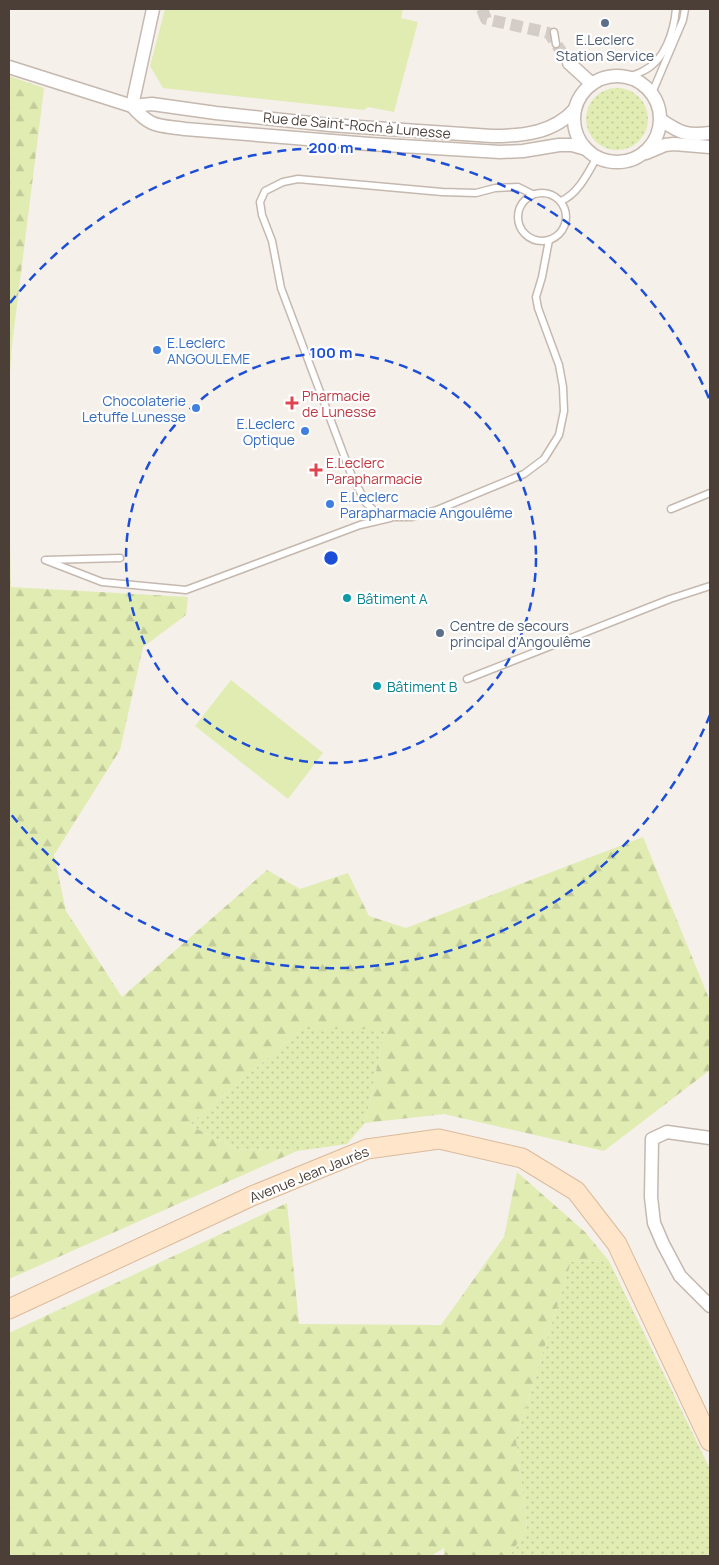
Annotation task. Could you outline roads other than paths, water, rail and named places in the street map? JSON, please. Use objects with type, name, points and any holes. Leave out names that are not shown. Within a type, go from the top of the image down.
[{"type":"main road","name":"Avenue Jean Jaurès","points":[[9,1308],[243,1200],[367,1149],[439,1140],[522,1158],[576,1191],[618,1244],[710,1442]]},
{"type":"street","points":[[132,106],[154,9]]},
{"type":"street","points":[[568,63],[592,84]]},
{"type":"street","name":"Rue de Saint-Roch à Lunesse","points":[[9,67],[132,106],[152,104],[321,124],[514,136],[552,127],[568,117],[575,109]]},
{"type":"street","points":[[641,155],[652,146],[658,134],[661,120],[659,106],[652,93],[641,83],[628,77],[613,76],[598,80],[586,88],[578,100],[575,109],[575,130],[580,142],[592,153],[615,163],[629,161],[665,145],[710,147]]},
{"type":"street","name":"Rue de Saint-Roch à Lunesse","points":[[132,106],[144,120],[156,125],[185,129],[369,144],[500,152],[572,145],[592,153]]},
{"type":"street","points":[[661,120],[676,131],[685,134],[696,135],[710,132]]},
{"type":"street","points":[[710,1138],[668,1132],[652,1139],[650,1169],[654,1223],[662,1244],[680,1276],[710,1306]]},
{"type":"lane","points":[[652,93],[683,20],[684,9]]},
{"type":"lane","points":[[628,77],[651,66],[664,51],[670,35],[675,10]]},
{"type":"lane","points":[[554,32],[556,44]]},
{"type":"lane","points":[[561,202],[568,199],[588,174],[592,153]]},
{"type":"lane","points":[[392,518],[377,513],[366,503],[351,474],[281,288],[272,241],[262,214],[260,202],[265,191],[283,182],[298,179],[442,192],[476,193],[496,188],[518,187],[532,194]]},
{"type":"lane","points":[[548,193],[561,202],[565,208],[565,224],[562,231],[556,236],[549,240],[533,240],[521,229],[518,221],[520,205],[532,194],[548,193]]},
{"type":"lane","points":[[120,558],[44,560],[102,582],[186,590],[360,526],[392,518],[412,517],[437,510],[524,474],[544,459],[559,435],[564,411],[563,387],[559,365],[538,308],[536,297],[549,240]]},
{"type":"lane","points":[[671,509],[710,494]]},
{"type":"lane","points":[[467,679],[670,599],[710,586]]},
{"type":"tunnel","points":[[482,9],[486,19],[549,33],[569,63]]},
{"type":"place","name":"E.Leclerc Station Service","points":[[605,23]]},
{"type":"place","name":"E.Leclerc ANGOULEME","points":[[157,350]]},
{"type":"place","name":"Pharmacie de Lunesse","points":[[292,403]]},
{"type":"place","name":"Chocolaterie Letuffe Lunesse","points":[[196,408]]},
{"type":"place","name":"E.Leclerc Optique","points":[[305,431]]},
{"type":"place","name":"E.Leclerc Parapharmacie","points":[[316,470]]},
{"type":"place","name":"E.Leclerc Parapharmacie Angoulême","points":[[330,504]]},
{"type":"place","name":"Bâtiment A","points":[[347,598]]},
{"type":"place","name":"Centre de secours principal d'Angoulême","points":[[440,633]]},
{"type":"place","name":"Bâtiment B","points":[[377,686]]}]
